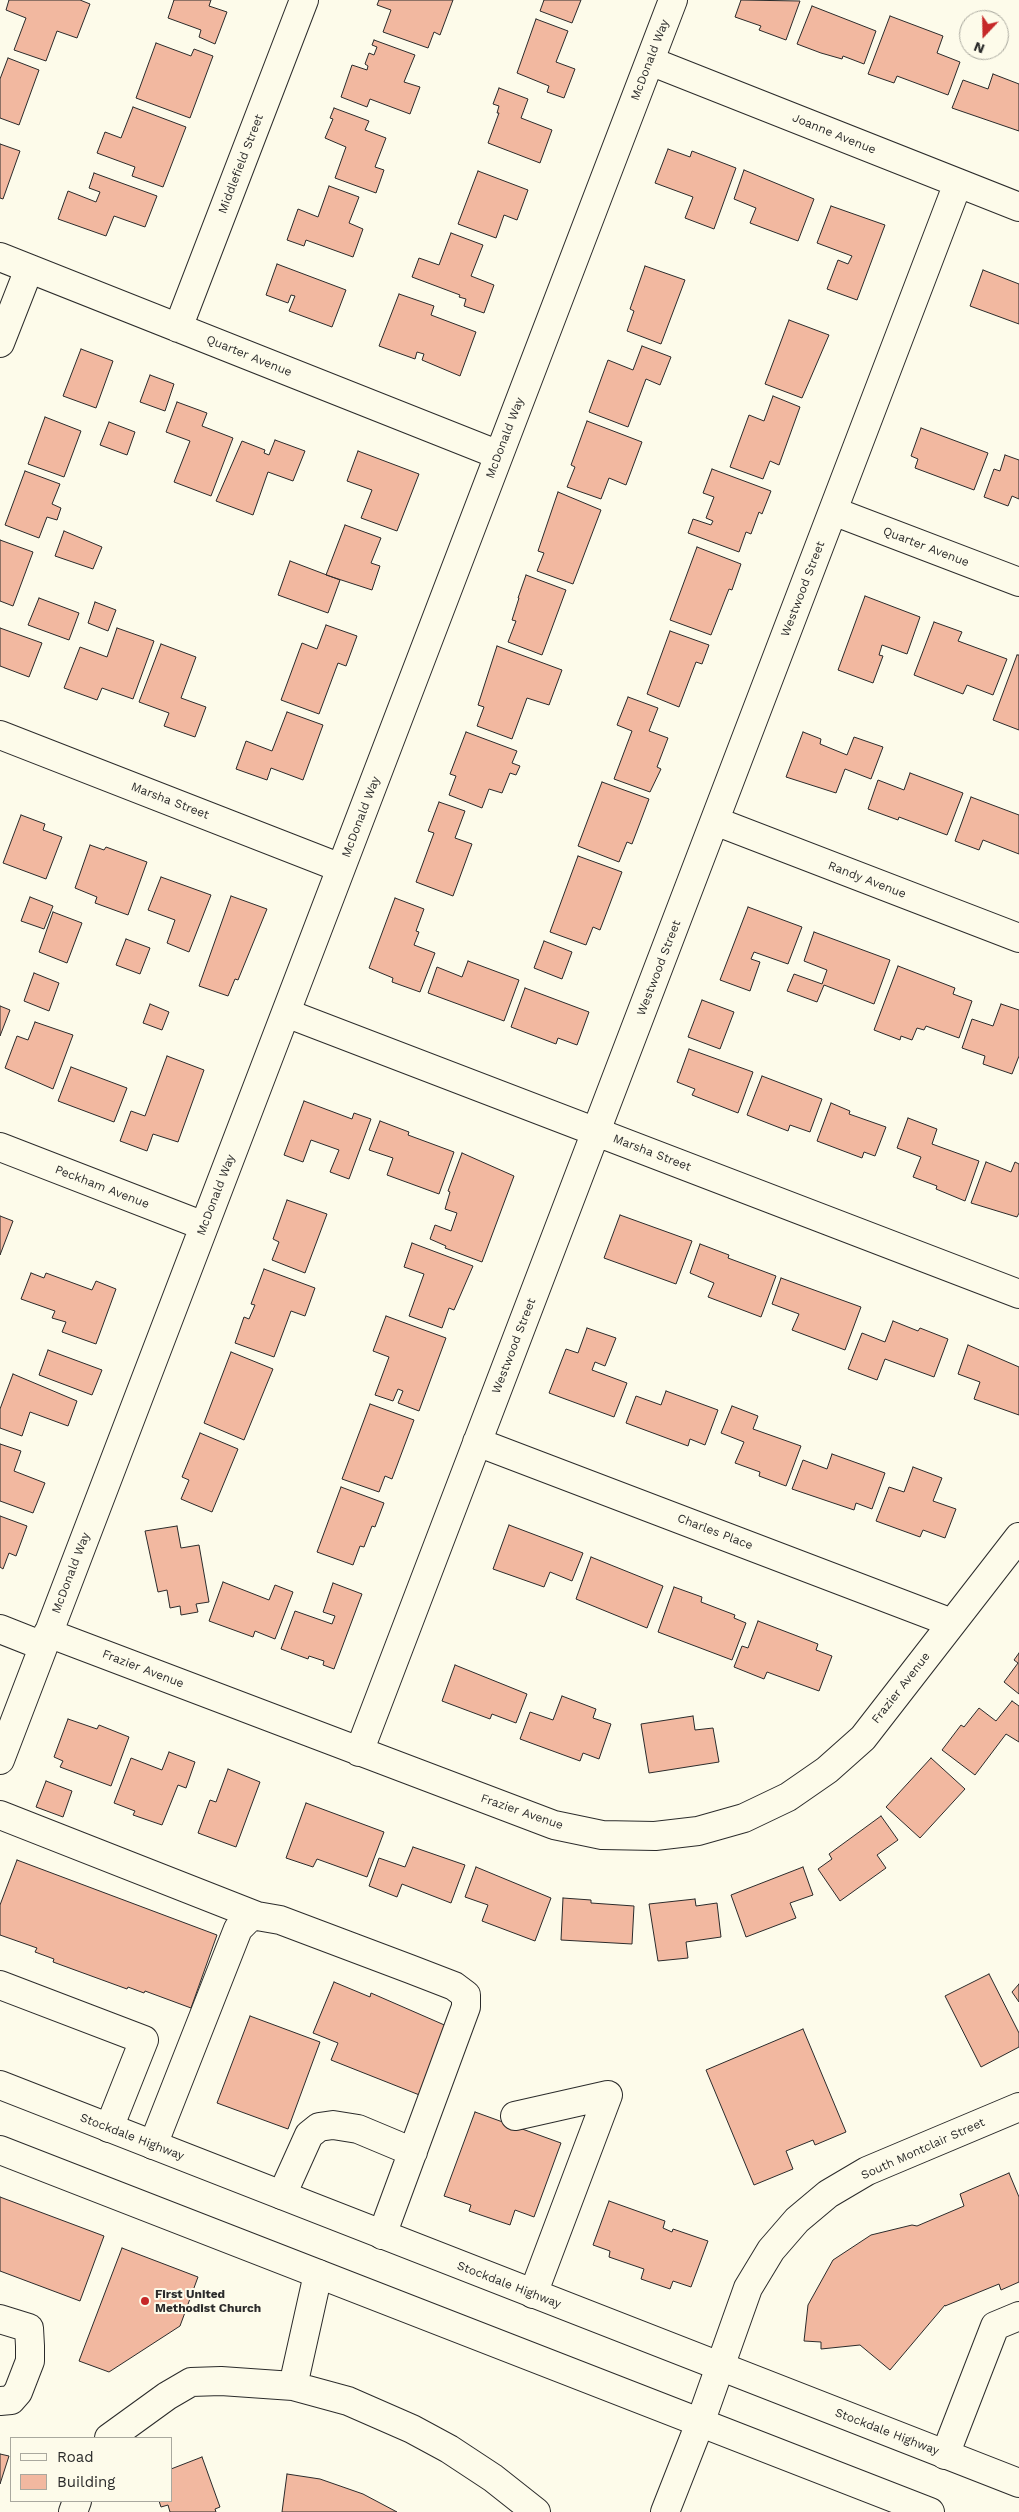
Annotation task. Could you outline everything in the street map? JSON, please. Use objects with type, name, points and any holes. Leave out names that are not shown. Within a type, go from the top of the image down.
[{"type":"street","name":"Middlefield Street","points":[[178,328],[304,0]]},
{"type":"street","name":"McDonald Way","points":[[0,1760],[673,0]]},
{"type":"street","name":"Joanne Avenue","points":[[650,61],[1019,207]]},
{"type":"street","name":"Westwood Street","points":[[359,1752],[958,183]]},
{"type":"street","name":"Quarter Avenue","points":[[0,257],[499,455]]},
{"type":"street","points":[[0,343],[29,268]]},
{"type":"street","name":"Quarter Avenue","points":[[833,511],[1019,582]]},
{"type":"street","name":"Marsha Street","points":[[0,735],[341,868]]},
{"type":"street","name":"Randy Avenue","points":[[715,821],[1019,938]]},
{"type":"street","name":"Marsha Street","points":[[286,1013],[1019,1294]]},
{"type":"street","name":"Peckham Avenue","points":[[0,1147],[204,1226]]},
{"type":"street","name":"Charles Place","points":[[477,1442],[952,1623]]},
{"type":"street","name":"Frazier Avenue","points":[[0,1629],[46,1640],[359,1752],[554,1826],[602,1835],[655,1836],[698,1831],[744,1818],[788,1797],[827,1770],[863,1738],[1019,1537]]},
{"type":"street","points":[[0,1815],[257,1916],[280,1920],[454,1986],[466,1995],[466,2007],[382,2235]]},
{"type":"street","points":[[153,2145],[238,1929],[249,1918],[257,1916]]},
{"type":"street","points":[[0,1985],[144,2040],[109,2128]]},
{"type":"street","name":"Stockdale Highway","points":[[0,2085],[1019,2483]]},
{"type":"street","points":[[515,2116],[608,2096],[533,2294]]},
{"type":"street","name":"South Montclair Street","points":[[665,2512],[721,2368],[748,2288],[771,2250],[797,2220],[828,2194],[867,2172],[1019,2107]]},
{"type":"street","points":[[282,2196],[309,2135],[320,2127],[333,2124],[358,2129],[413,2152]]},
{"type":"street","points":[[0,2150],[930,2512]]},
{"type":"street","points":[[293,2386],[318,2274]]},
{"type":"street","points":[[945,2455],[995,2326],[1019,2316]]},
{"type":"street","points":[[0,2319],[29,2328],[30,2346],[30,2361],[18,2392],[10,2400],[0,2401]]},
{"type":"street","points":[[110,2437],[167,2396],[191,2382],[221,2381],[293,2386],[348,2401],[412,2429],[449,2449],[486,2473],[536,2512]]},
{"type":"building","points":[[9,0],[80,0],[90,4],[77,38],[57,31],[46,61],[14,50],[26,18],[6,10]]},
{"type":"building","points":[[174,0],[211,0],[209,6],[227,12],[215,44],[199,37],[201,30],[168,18]]},
{"type":"building","points":[[379,0],[453,0],[440,35],[434,32],[428,48],[383,32],[391,10],[377,5]]},
{"type":"building","points":[[544,0],[581,0],[572,23],[540,11]]},
{"type":"building","points":[[741,0],[800,1],[786,40],[759,30],[761,26],[735,17]]},
{"type":"building","points":[[812,6],[876,31],[864,64],[843,56],[842,59],[821,53],[797,44]]},
{"type":"building","points":[[890,16],[943,36],[937,53],[960,62],[948,95],[897,76],[894,83],[868,74]]},
{"type":"building","points":[[536,19],[568,31],[556,62],[575,69],[564,98],[547,92],[549,86],[517,73]]},
{"type":"building","points":[[374,40],[415,55],[404,82],[420,87],[410,114],[370,99],[367,107],[341,97],[352,65],[367,70],[368,66],[365,64],[369,53],[374,55],[377,47],[372,45]]},
{"type":"building","points":[[156,43],[191,56],[194,49],[213,56],[190,118],[136,98]]},
{"type":"building","points":[[8,58],[39,70],[19,125],[0,118],[0,79]]},
{"type":"building","points":[[993,74],[1019,84],[1019,131],[952,108],[963,80],[988,89]]},
{"type":"building","points":[[499,88],[528,99],[521,118],[552,130],[540,163],[488,143],[499,113],[497,113],[499,106],[493,104]]},
{"type":"building","points":[[133,107],[186,127],[163,187],[132,176],[135,167],[97,153],[105,132],[121,138]]},
{"type":"building","points":[[334,108],[369,121],[365,130],[386,138],[375,167],[384,170],[376,193],[335,178],[346,147],[325,138],[333,119],[330,118]]},
{"type":"building","points":[[0,144],[20,151],[3,199],[0,198]]},
{"type":"building","points":[[668,149],[690,157],[692,151],[736,168],[714,229],[685,218],[693,197],[655,183]]},
{"type":"building","points":[[744,170],[814,199],[798,241],[750,223],[756,208],[734,199]]},
{"type":"building","points":[[478,171],[528,190],[517,220],[504,215],[496,238],[458,224]]},
{"type":"building","points":[[94,173],[157,196],[145,227],[114,216],[106,236],[58,219],[68,191],[96,202],[100,192],[89,188]]},
{"type":"building","points":[[329,186],[359,197],[349,223],[363,229],[353,257],[306,240],[304,246],[287,240],[298,209],[318,217]]},
{"type":"building","points":[[831,206],[885,225],[857,300],[827,289],[838,260],[848,264],[852,256],[817,243]]},
{"type":"building","points":[[451,233],[483,245],[471,276],[494,285],[484,313],[464,306],[466,299],[459,297],[460,295],[412,277],[419,258],[439,265]]},
{"type":"building","points":[[277,264],[346,290],[332,327],[289,311],[295,296],[291,295],[288,303],[266,295]]},
{"type":"building","points":[[645,266],[685,280],[661,344],[627,331],[634,311],[630,309]]},
{"type":"building","points":[[983,270],[1019,284],[1019,324],[970,306]]},
{"type":"building","points":[[399,294],[434,306],[431,315],[476,332],[460,376],[422,360],[424,354],[417,352],[415,359],[379,346]]},
{"type":"building","points":[[789,320],[829,335],[802,398],[765,384]]},
{"type":"building","points":[[642,346],[671,357],[660,385],[646,379],[628,427],[589,412],[608,360],[633,370]]},
{"type":"building","points":[[81,349],[113,361],[96,408],[63,396]]},
{"type":"building","points":[[150,375],[174,384],[165,411],[140,402]]},
{"type":"building","points":[[773,396],[800,407],[779,465],[770,461],[763,479],[730,467],[749,415],[764,421]]},
{"type":"building","points":[[177,402],[207,413],[202,426],[233,438],[211,496],[174,482],[190,441],[166,432]]},
{"type":"building","points":[[45,417],[81,431],[64,477],[28,464]]},
{"type":"building","points":[[587,421],[642,442],[626,485],[609,478],[601,499],[567,487],[575,467],[571,465]]},
{"type":"building","points":[[109,422],[135,432],[127,455],[100,445]]},
{"type":"building","points":[[921,428],[988,453],[974,490],[915,468],[918,459],[911,456]]},
{"type":"building","points":[[275,440],[305,451],[293,481],[268,472],[253,515],[216,501],[242,441],[265,450],[264,453],[269,455]]},
{"type":"building","points":[[358,451],[419,474],[397,531],[361,518],[372,490],[347,481]]},
{"type":"building","points":[[1005,455],[1019,460],[1019,499],[1012,496],[1008,506],[984,497],[994,469],[1000,471]]},
{"type":"building","points":[[712,469],[771,491],[762,514],[759,512],[751,534],[746,532],[739,552],[688,533],[693,519],[711,525],[713,521],[706,518],[714,497],[703,493]]},
{"type":"building","points":[[25,471],[60,484],[52,504],[61,508],[57,520],[47,517],[39,538],[5,525]]},
{"type":"building","points":[[558,492],[601,510],[573,584],[537,571],[544,553],[538,551]]},
{"type":"building","points":[[345,525],[381,538],[371,563],[380,566],[372,590],[326,575]]},
{"type":"building","points":[[64,531],[102,547],[93,569],[55,556]]},
{"type":"building","points":[[0,540],[33,552],[13,606],[0,601]]},
{"type":"building","points":[[697,547],[741,564],[732,590],[729,589],[711,635],[670,620]]},
{"type":"building","points":[[290,561],[340,580],[328,613],[278,595]]},
{"type":"building","points":[[526,575],[566,590],[542,655],[508,642],[516,621],[512,620]]},
{"type":"building","points":[[865,596],[920,617],[907,654],[882,645],[879,655],[883,656],[873,683],[838,670]]},
{"type":"building","points":[[39,598],[79,613],[69,640],[28,625]]},
{"type":"building","points":[[95,602],[116,610],[108,631],[88,623]]},
{"type":"building","points":[[934,622],[962,632],[958,641],[1007,659],[993,695],[967,685],[963,694],[914,675]]},
{"type":"building","points":[[326,625],[357,636],[346,666],[338,663],[319,714],[281,700],[302,643],[317,649]]},
{"type":"building","points":[[0,628],[42,643],[29,677],[0,666]]},
{"type":"building","points":[[117,628],[154,641],[133,699],[102,688],[97,700],[64,688],[80,647],[107,657]]},
{"type":"building","points":[[670,631],[709,645],[702,664],[696,662],[679,707],[647,694]]},
{"type":"building","points":[[161,644],[196,657],[181,698],[206,707],[195,737],[164,726],[169,713],[139,702]]},
{"type":"building","points":[[497,646],[562,670],[549,705],[527,698],[512,739],[477,726],[484,707],[478,705]]},
{"type":"building","points":[[1017,655],[1019,655],[1019,730],[993,720]]},
{"type":"building","points":[[628,697],[658,708],[649,731],[668,738],[657,767],[661,769],[650,792],[614,779],[632,731],[617,725]]},
{"type":"building","points":[[287,712],[323,725],[303,780],[271,768],[267,780],[236,769],[246,741],[272,751]]},
{"type":"building","points":[[466,732],[517,751],[512,763],[520,766],[516,775],[510,773],[502,793],[489,789],[482,808],[449,795],[456,776],[450,774]]},
{"type":"building","points":[[803,732],[821,739],[820,744],[847,755],[854,737],[883,747],[871,779],[845,769],[836,793],[786,777]]},
{"type":"building","points":[[910,773],[963,793],[947,835],[899,817],[898,820],[868,809],[878,780],[904,790]]},
{"type":"building","points":[[602,782],[649,799],[632,844],[627,842],[619,862],[578,846]]},
{"type":"building","points":[[971,797],[1019,815],[1019,854],[983,840],[979,850],[955,841]]},
{"type":"building","points":[[439,802],[465,811],[455,838],[472,844],[453,896],[416,882],[434,833],[428,831]]},
{"type":"building","points":[[21,815],[45,824],[43,830],[62,837],[46,879],[3,863]]},
{"type":"building","points":[[90,845],[104,850],[106,847],[147,862],[128,915],[95,903],[97,897],[75,888]]},
{"type":"building","points":[[578,856],[622,872],[600,930],[593,927],[586,945],[550,932]]},
{"type":"building","points":[[161,877],[211,895],[189,952],[167,943],[175,920],[148,910]]},
{"type":"building","points":[[231,896],[267,909],[238,980],[235,979],[228,996],[199,986]]},
{"type":"building","points":[[30,897],[53,906],[44,929],[21,921]]},
{"type":"building","points":[[395,898],[424,909],[416,931],[419,932],[414,945],[435,953],[420,992],[392,982],[393,978],[369,968]]},
{"type":"building","points":[[748,907],[802,927],[788,964],[754,952],[751,959],[760,962],[750,991],[720,980]]},
{"type":"building","points":[[53,912],[82,923],[67,963],[39,952]]},
{"type":"building","points":[[814,932],[890,960],[874,1004],[824,985],[817,1002],[787,991],[794,974],[822,984],[827,970],[804,961]]},
{"type":"building","points":[[126,939],[150,948],[140,974],[116,965]]},
{"type":"building","points":[[544,941],[572,952],[562,979],[534,968]]},
{"type":"building","points":[[468,961],[519,980],[504,1021],[428,993],[437,967],[462,977]]},
{"type":"building","points":[[898,966],[955,988],[953,994],[972,1001],[959,1038],[926,1026],[924,1030],[917,1028],[912,1040],[901,1036],[900,1040],[874,1030]]},
{"type":"building","points":[[34,973],[59,983],[49,1011],[24,1001]]},
{"type":"building","points":[[525,988],[589,1012],[577,1045],[558,1038],[556,1044],[511,1027]]},
{"type":"building","points":[[702,1000],[734,1012],[720,1049],[688,1037]]},
{"type":"building","points":[[150,1004],[169,1012],[162,1030],[143,1023]]},
{"type":"building","points":[[1001,1004],[1019,1010],[1019,1056],[1012,1074],[983,1064],[985,1056],[962,1048],[972,1019],[993,1026]]},
{"type":"building","points":[[0,1006],[10,1010],[0,1036]]},
{"type":"building","points":[[35,1022],[73,1035],[53,1089],[5,1068],[17,1036],[28,1040]]},
{"type":"building","points":[[689,1049],[753,1072],[738,1113],[692,1095],[695,1089],[677,1082]]},
{"type":"building","points":[[167,1056],[204,1070],[178,1142],[153,1134],[147,1151],[120,1141],[131,1111],[145,1116]]},
{"type":"building","points":[[71,1067],[127,1088],[114,1122],[58,1101]]},
{"type":"building","points":[[762,1076],[822,1099],[810,1132],[790,1125],[788,1131],[747,1115]]},
{"type":"building","points":[[304,1101],[352,1119],[354,1113],[371,1119],[349,1179],[330,1172],[339,1150],[311,1140],[303,1162],[284,1155]]},
{"type":"building","points":[[831,1103],[850,1111],[849,1114],[886,1127],[875,1156],[864,1152],[862,1158],[817,1141]]},
{"type":"building","points":[[908,1118],[937,1129],[932,1144],[979,1161],[965,1201],[936,1189],[937,1186],[913,1177],[921,1157],[897,1148]]},
{"type":"building","points":[[380,1121],[409,1132],[408,1135],[454,1152],[439,1194],[387,1175],[393,1158],[369,1150]]},
{"type":"building","points":[[462,1153],[514,1176],[482,1262],[445,1248],[446,1246],[430,1239],[435,1225],[451,1231],[457,1213],[445,1209],[450,1192],[448,1191]]},
{"type":"building","points":[[986,1162],[1011,1172],[1015,1162],[1019,1164],[1019,1213],[1017,1217],[971,1203]]},
{"type":"building","points":[[287,1200],[327,1214],[305,1273],[272,1260],[279,1242],[273,1239]]},
{"type":"building","points":[[620,1215],[692,1241],[676,1284],[604,1258]]},
{"type":"building","points":[[0,1216],[13,1221],[0,1255]]},
{"type":"building","points":[[412,1243],[473,1266],[454,1310],[449,1308],[442,1328],[409,1316],[424,1274],[404,1267]]},
{"type":"building","points":[[700,1244],[729,1255],[728,1258],[776,1276],[761,1317],[708,1297],[714,1283],[690,1273]]},
{"type":"building","points":[[264,1269],[315,1288],[305,1316],[291,1311],[274,1357],[235,1343],[244,1317],[249,1319],[255,1305],[251,1304]]},
{"type":"building","points":[[31,1273],[44,1278],[46,1273],[92,1290],[96,1281],[116,1289],[96,1344],[62,1332],[66,1322],[52,1318],[55,1311],[21,1299]]},
{"type":"building","points":[[781,1278],[861,1307],[845,1350],[792,1330],[799,1314],[772,1304]]},
{"type":"building","points":[[386,1316],[446,1338],[419,1411],[398,1403],[403,1391],[398,1389],[393,1401],[375,1395],[389,1357],[373,1351]]},
{"type":"building","points":[[893,1321],[918,1331],[920,1328],[948,1339],[934,1377],[885,1359],[877,1380],[848,1369],[862,1333],[885,1342]]},
{"type":"building","points":[[587,1328],[616,1338],[605,1366],[595,1362],[592,1370],[627,1383],[614,1417],[549,1393],[566,1349],[578,1353]]},
{"type":"building","points":[[968,1345],[1019,1367],[1019,1415],[974,1399],[980,1382],[958,1374]]},
{"type":"building","points":[[48,1350],[102,1370],[92,1395],[39,1375]]},
{"type":"building","points":[[231,1352],[273,1369],[244,1440],[204,1423]]},
{"type":"building","points":[[13,1374],[77,1401],[68,1426],[30,1412],[22,1436],[0,1428],[0,1409]]},
{"type":"building","points":[[666,1391],[718,1410],[705,1445],[690,1439],[688,1446],[626,1423],[636,1396],[661,1405]]},
{"type":"building","points":[[370,1404],[414,1420],[392,1479],[385,1476],[379,1492],[342,1479]]},
{"type":"building","points":[[732,1406],[758,1416],[753,1429],[801,1446],[786,1486],[759,1476],[760,1472],[735,1463],[744,1442],[721,1433]]},
{"type":"building","points":[[200,1433],[238,1449],[212,1512],[181,1499],[189,1480],[182,1477]]},
{"type":"building","points":[[0,1444],[21,1451],[14,1471],[45,1483],[33,1513],[0,1501]]},
{"type":"building","points":[[832,1454],[885,1473],[872,1509],[856,1503],[854,1510],[792,1489],[803,1460],[827,1469]]},
{"type":"building","points":[[913,1467],[942,1478],[933,1501],[956,1509],[945,1538],[923,1530],[920,1537],[876,1521],[889,1487],[904,1492]]},
{"type":"building","points":[[341,1487],[384,1503],[375,1527],[372,1526],[364,1547],[360,1546],[353,1565],[317,1552]]},
{"type":"building","points":[[0,1516],[27,1526],[16,1556],[9,1553],[3,1569],[0,1567]]},
{"type":"building","points":[[509,1525],[583,1553],[572,1581],[550,1572],[544,1587],[493,1569]]},
{"type":"building","points":[[177,1526],[181,1548],[199,1545],[209,1602],[196,1604],[198,1612],[181,1615],[180,1606],[170,1608],[167,1590],[158,1592],[145,1531]]},
{"type":"building","points":[[591,1557],[663,1586],[647,1628],[576,1599]]},
{"type":"building","points":[[223,1582],[269,1600],[275,1585],[293,1592],[275,1639],[255,1631],[253,1637],[209,1621]]},
{"type":"building","points":[[333,1583],[362,1594],[334,1669],[323,1665],[324,1661],[309,1656],[308,1659],[281,1649],[295,1611],[332,1624],[335,1616],[323,1612]]},
{"type":"building","points":[[674,1587],[702,1597],[701,1602],[735,1615],[734,1618],[746,1623],[732,1660],[658,1632]]},
{"type":"building","points":[[758,1621],[818,1644],[816,1650],[832,1656],[819,1691],[767,1672],[764,1679],[734,1667],[742,1646],[748,1648]]},
{"type":"building","points":[[1019,1653],[1019,1694],[1004,1682],[1018,1663],[1014,1660]]},
{"type":"building","points":[[455,1665],[527,1694],[516,1723],[492,1714],[490,1719],[442,1701]]},
{"type":"building","points":[[562,1696],[596,1709],[593,1718],[611,1724],[599,1759],[583,1753],[580,1761],[520,1739],[530,1712],[553,1720]]},
{"type":"building","points":[[1012,1701],[1019,1706],[1019,1742],[1006,1734],[975,1775],[942,1750],[961,1725],[964,1727],[979,1708],[996,1721]]},
{"type":"building","points":[[693,1716],[695,1730],[713,1728],[719,1762],[649,1773],[641,1724]]},
{"type":"building","points":[[68,1719],[97,1729],[99,1725],[129,1737],[111,1786],[60,1767],[63,1761],[54,1757]]},
{"type":"building","points":[[169,1752],[195,1762],[186,1788],[178,1785],[162,1825],[133,1815],[135,1811],[114,1803],[131,1758],[162,1770]]},
{"type":"building","points":[[931,1758],[965,1789],[920,1838],[886,1807]]},
{"type":"building","points":[[228,1769],[260,1782],[236,1847],[198,1833],[210,1800],[216,1802]]},
{"type":"building","points":[[46,1781],[72,1791],[63,1817],[36,1807]]},
{"type":"building","points":[[306,1803],[384,1832],[367,1877],[317,1859],[313,1867],[286,1858]]},
{"type":"building","points":[[881,1816],[898,1840],[877,1855],[886,1868],[840,1901],[818,1869],[832,1859],[829,1854]]},
{"type":"building","points":[[413,1847],[465,1865],[451,1903],[402,1884],[397,1897],[369,1886],[379,1858],[405,1867]]},
{"type":"building","points":[[17,1860],[217,1935],[191,2008],[145,1991],[144,1993],[128,1987],[127,1989],[53,1962],[54,1959],[35,1952],[37,1948],[0,1935],[0,1905]]},
{"type":"building","points":[[476,1867],[551,1898],[535,1941],[482,1921],[488,1905],[465,1897]]},
{"type":"building","points":[[803,1867],[813,1895],[790,1903],[796,1918],[746,1937],[731,1895]]},
{"type":"building","points":[[563,1898],[591,1900],[591,1903],[634,1906],[632,1944],[561,1940]]},
{"type":"building","points":[[695,1899],[696,1906],[717,1903],[721,1937],[686,1942],[688,1958],[658,1961],[649,1904]]},
{"type":"building","points":[[989,1974],[1019,2033],[1019,2047],[981,2067],[945,1996]]},
{"type":"building","points":[[334,1982],[370,1997],[371,1993],[449,2027],[422,2096],[331,2060],[338,2043],[313,2033]]},
{"type":"building","points":[[1019,1984],[1019,2002],[1012,1992]]},
{"type":"building","points":[[250,2016],[320,2042],[288,2129],[217,2103]]},
{"type":"building","points":[[803,2029],[846,2132],[815,2145],[813,2140],[786,2151],[793,2169],[754,2185],[706,2070]]},
{"type":"building","points":[[475,2112],[561,2143],[534,2217],[515,2210],[510,2225],[469,2211],[471,2205],[444,2196]]},
{"type":"building","points":[[1009,2173],[1019,2197],[1019,2282],[1001,2290],[999,2284],[945,2305],[890,2370],[860,2345],[821,2349],[821,2342],[804,2341],[808,2305],[833,2260],[871,2235],[912,2225],[917,2226],[964,2206],[960,2194]]},
{"type":"building","points":[[0,2197],[104,2236],[80,2301],[0,2271]]},
{"type":"building","points":[[609,2201],[665,2221],[663,2228],[672,2232],[673,2229],[708,2241],[691,2287],[673,2281],[670,2289],[641,2279],[644,2269],[609,2257],[610,2251],[593,2245]]},
{"type":"building","name":"First United Methodist Church","points":[[122,2248],[198,2277],[180,2326],[109,2372],[79,2361]]},
{"type":"building","points":[[0,2454],[9,2456],[0,2484]]},
{"type":"building","points":[[202,2457],[220,2507],[215,2509],[216,2512],[170,2512],[168,2505],[161,2507],[159,2502],[172,2502],[172,2469]]},
{"type":"building","points":[[287,2474],[320,2479],[363,2494],[397,2512],[282,2512]]},
{"type":"place","name":"First United Methodist Church","points":[[145,2301]]}]
